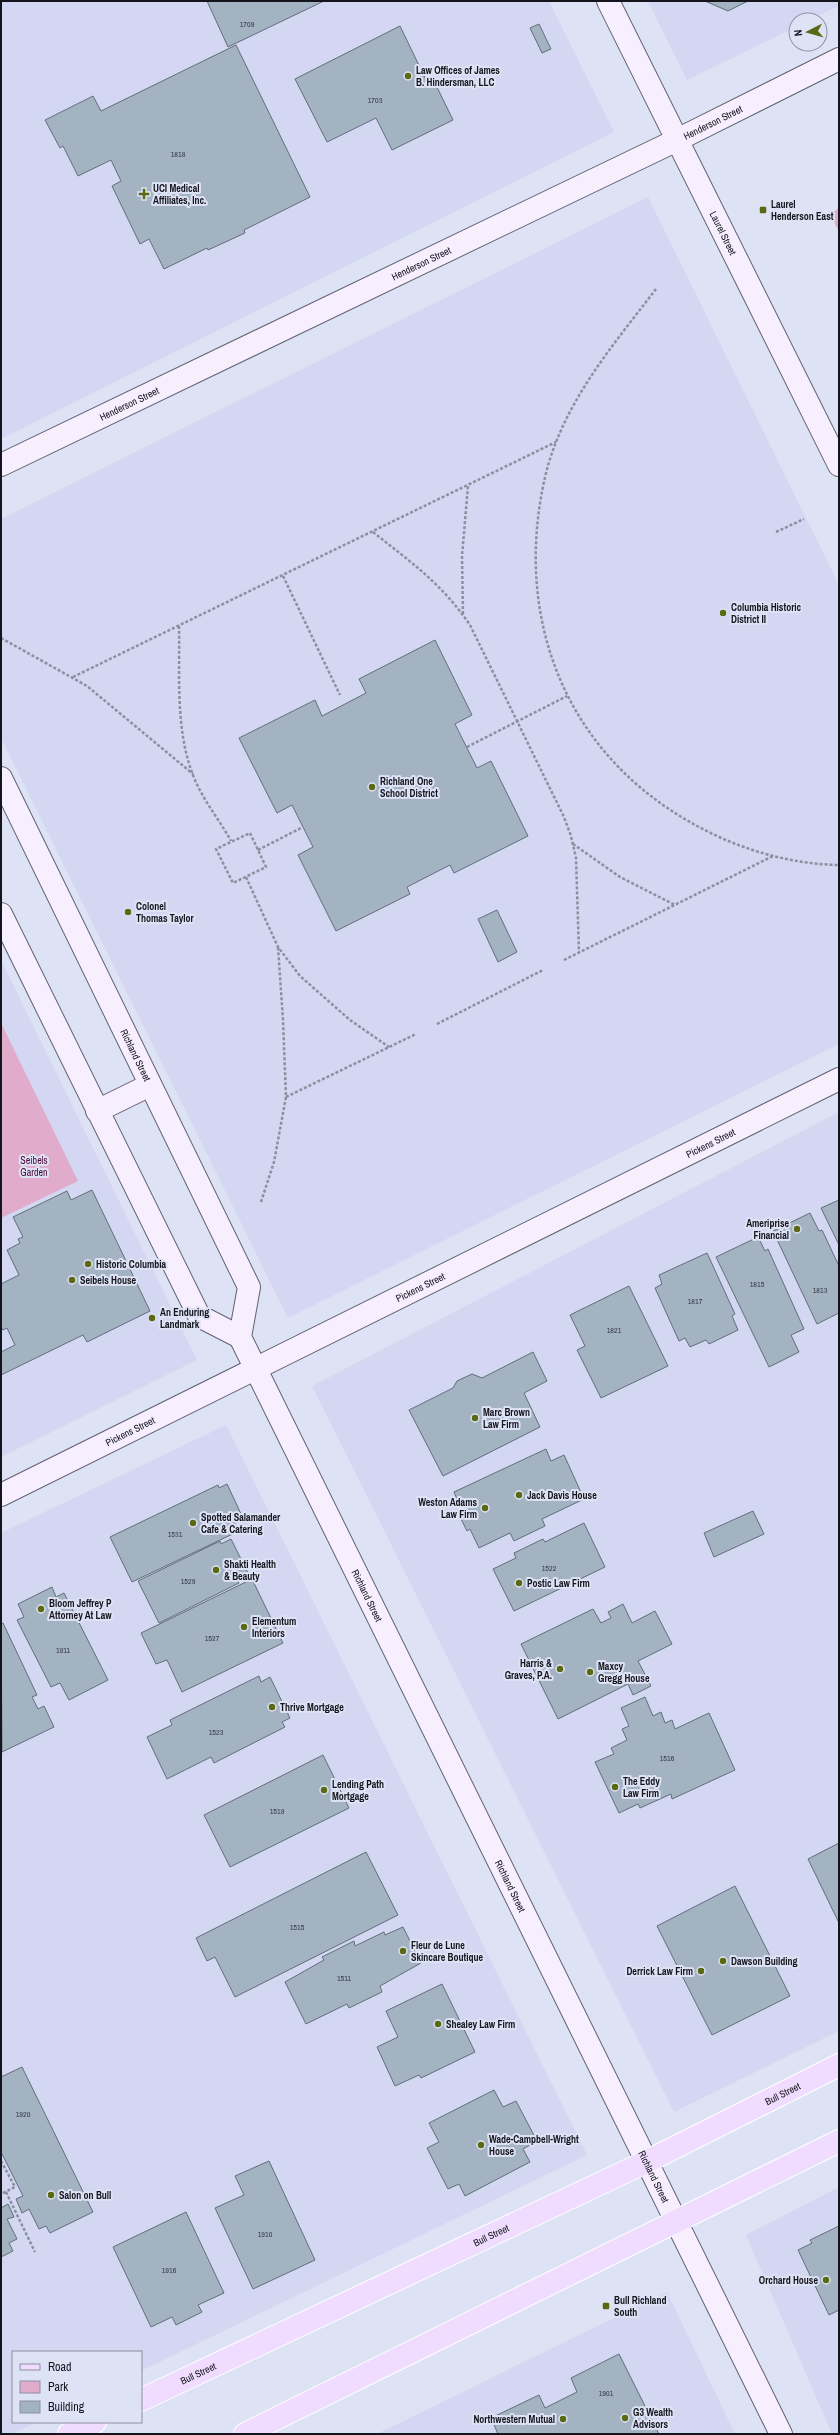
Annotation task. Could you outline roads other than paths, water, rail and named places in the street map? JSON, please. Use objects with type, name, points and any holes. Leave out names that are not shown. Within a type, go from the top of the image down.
[{"type":"main road","name":"Bull Street","points":[[142,2400],[648,2161],[839,2065]]},
{"type":"main road","points":[[246,2434],[839,2141]]},
{"type":"main road","points":[[69,2434],[93,2423]]},
{"type":"street","name":"Laurel Street","points":[[608,1],[839,465]]},
{"type":"street","name":"Henderson Street","points":[[1,465],[677,140],[839,59]]},
{"type":"street","name":"Richland Street","points":[[4,792],[249,1287],[240,1337],[648,2161],[781,2434]]},
{"type":"street","points":[[1,914],[199,1316],[240,1337]]},
{"type":"street","name":"Pickens Street","points":[[1,1495],[839,1079]]},
{"type":"street","points":[[97,1111],[150,1085]]},
{"type":"place","name":"Law Offices of James B. Hindersman, LLC","points":[[408,76]]},
{"type":"place","name":"UCI Medical Affiliates, Inc.","points":[[144,194]]},
{"type":"place","name":"Laurel Henderson East","points":[[763,210]]},
{"type":"place","name":"Columbia Historic District II","points":[[723,613]]},
{"type":"place","name":"Richland One School District","points":[[372,787]]},
{"type":"place","name":"Colonel Thomas Taylor","points":[[128,912]]},
{"type":"place","name":"Ameriprise Financial","points":[[797,1229]]},
{"type":"place","name":"Historic Columbia","points":[[88,1264]]},
{"type":"place","name":"Seibels House","points":[[72,1280]]},
{"type":"place","name":"An Enduring Landmark","points":[[152,1318]]},
{"type":"place","name":"Marc Brown Law Firm","points":[[475,1418]]},
{"type":"place","name":"Jack Davis House","points":[[519,1495]]},
{"type":"place","name":"Weston Adams Law Firm","points":[[485,1508]]},
{"type":"place","name":"Spotted Salamander Cafe & Catering","points":[[193,1523]]},
{"type":"place","name":"Shakti Health & Beauty","points":[[216,1570]]},
{"type":"place","name":"Postic Law Firm","points":[[519,1583]]},
{"type":"place","name":"Bloom Jeffrey P Attorney At Law","points":[[41,1609]]},
{"type":"place","name":"Elementum Interiors","points":[[244,1627]]},
{"type":"place","name":"Harris & Graves, P.A.","points":[[560,1669]]},
{"type":"place","name":"Maxcy Gregg House","points":[[590,1672]]},
{"type":"place","name":"Thrive Mortgage","points":[[272,1707]]},
{"type":"place","name":"The Eddy Law Firm","points":[[615,1787]]},
{"type":"place","name":"Lending Path Mortgage","points":[[324,1790]]},
{"type":"place","name":"Fleur de Lune Skincare Boutique","points":[[403,1951]]},
{"type":"place","name":"Dawson Building","points":[[723,1961]]},
{"type":"place","name":"Derrick Law Firm","points":[[701,1971]]},
{"type":"place","name":"Shealey Law Firm","points":[[438,2024]]},
{"type":"place","name":"Wade-Campbell-Wright House","points":[[481,2145]]},
{"type":"place","name":"Salon on Bull","points":[[51,2195]]},
{"type":"place","name":"Orchard House","points":[[826,2280]]},
{"type":"place","name":"Bull Richland South","points":[[606,2306]]},
{"type":"place","name":"G3 Wealth Advisors","points":[[625,2418]]},
{"type":"place","name":"Northwestern Mutual","points":[[563,2419]]},
{"type":"park label","name":"Seibels Garden","points":[[34,1166]]}]
